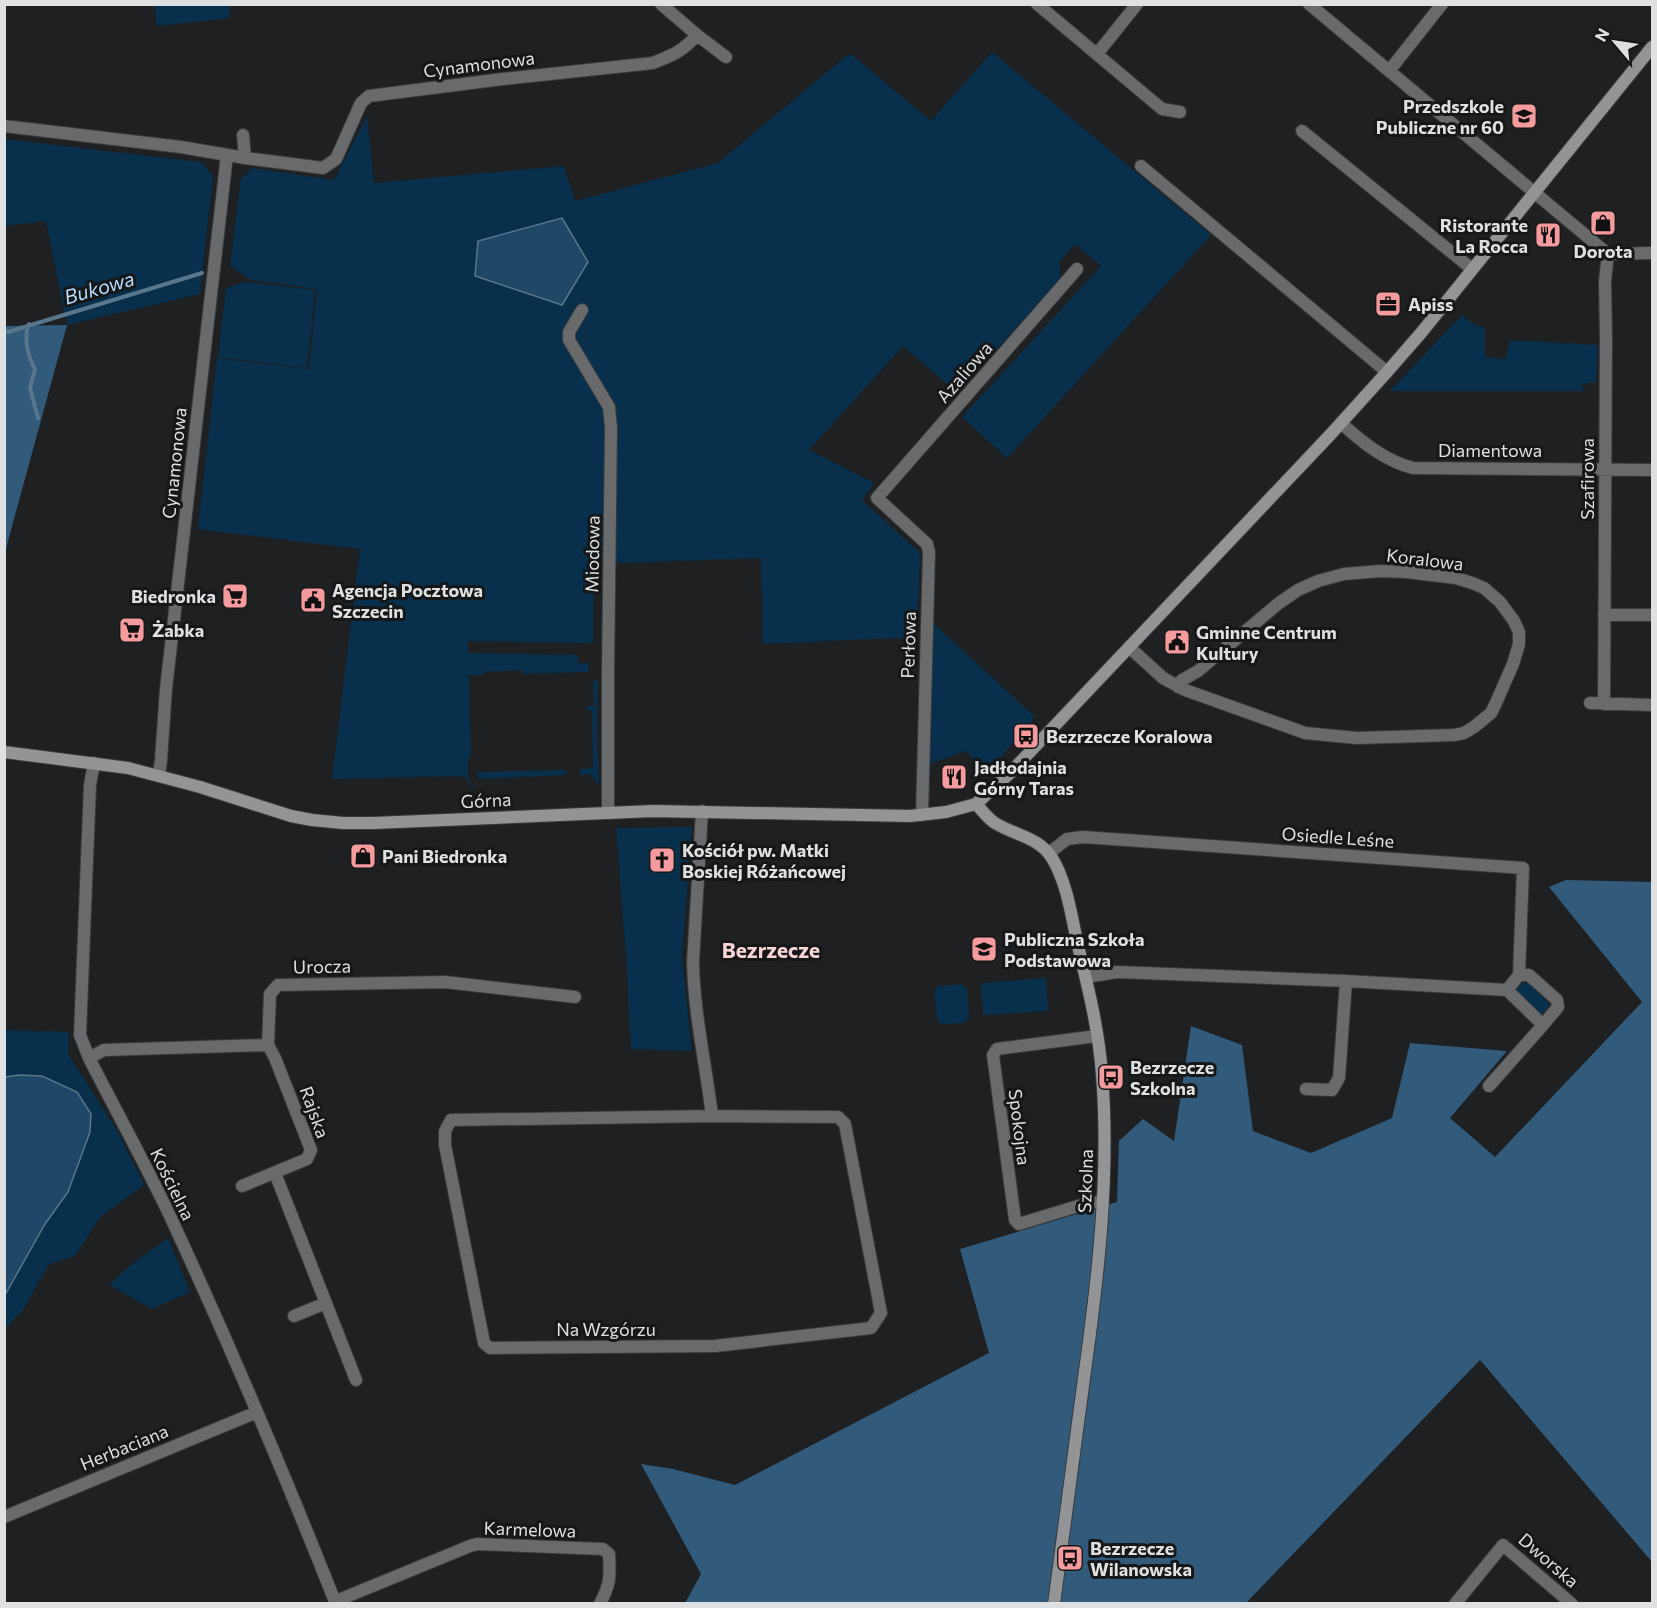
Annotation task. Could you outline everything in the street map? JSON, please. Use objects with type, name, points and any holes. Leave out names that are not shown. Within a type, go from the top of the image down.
[{"type":"street","points":[[661,4],[726,57]]},
{"type":"street","points":[[1037,4],[1162,108],[1180,112]]},
{"type":"street","points":[[1097,54],[1137,4]]},
{"type":"street","points":[[1309,4],[1608,254],[1653,253]]},
{"type":"street","points":[[1389,71],[1442,4]]},
{"type":"street","name":"Cynamonowa","points":[[4,126],[182,147],[323,168],[336,159],[361,103],[369,96],[515,77],[653,63],[680,51],[697,34]]},
{"type":"street","points":[[976,804],[1009,774],[1387,372],[1653,47]]},
{"type":"street","points":[[1302,131],[1472,269]]},
{"type":"street","points":[[243,135],[244,158]]},
{"type":"street","name":"Cynamonowa","points":[[159,776],[166,689],[227,155]]},
{"type":"street","points":[[1141,166],[1387,372]]},
{"type":"street","name":"Szafirowa","points":[[1604,704],[1605,281],[1608,254]]},
{"type":"street","name":"Azaliowa","points":[[878,498],[1077,268]]},
{"type":"street","name":"Miodowa","points":[[582,310],[569,332],[569,340],[609,407],[611,428],[608,813]]},
{"type":"street","name":"Diamentowa","points":[[1341,423],[1386,458],[1399,465],[1413,468],[1653,470]]},
{"type":"street","name":"Perłowa","points":[[878,498],[927,544],[929,552],[922,815]]},
{"type":"street","name":"Koralowa","points":[[1381,571],[1406,572],[1456,578],[1472,583],[1484,588],[1500,602],[1515,621],[1519,632],[1519,644],[1513,664],[1491,713],[1474,728],[1454,735],[1357,738],[1305,734],[1178,687],[1182,680],[1198,672],[1279,603],[1318,581],[1344,574],[1381,571]]},
{"type":"street","points":[[1604,615],[1653,615]]},
{"type":"street","points":[[1129,647],[1163,678],[1178,687]]},
{"type":"street","points":[[1198,672],[1197,686],[1200,695]]},
{"type":"street","points":[[1590,703],[1653,705]]},
{"type":"street","name":"Górna","points":[[4,752],[128,768],[240,799],[291,816],[320,822],[374,823],[702,811],[922,815],[946,812],[976,804]]},
{"type":"street","name":"Kościelna","points":[[94,763],[90,785],[80,1035],[89,1058],[169,1215],[257,1412],[336,1602]]},
{"type":"street","name":"Szkolna","points":[[976,804],[994,822],[1030,839],[1048,853],[1058,869],[1086,976],[1097,1036],[1104,1096],[1102,1202],[1094,1306],[1054,1604]]},
{"type":"street","points":[[702,811],[693,984],[712,1116]]},
{"type":"street","name":"Osiedle Leśne","points":[[1048,853],[1067,839],[1083,837],[1522,868],[1519,975]]},
{"type":"street","points":[[1086,976],[1117,972],[1507,990],[1543,1025]]},
{"type":"street","points":[[1489,1086],[1558,1007],[1557,1000],[1529,975],[1519,975],[1507,990]]},
{"type":"street","points":[[1306,1089],[1332,1090],[1339,1078],[1346,981]]},
{"type":"street","name":"Urocza","points":[[268,1045],[270,994],[278,985],[445,982],[575,997]]},
{"type":"street","name":"Spokojna","points":[[1097,1036],[997,1048],[993,1055],[1015,1220],[1019,1224],[1088,1203],[1102,1202]]},
{"type":"street","points":[[89,1058],[104,1050],[268,1045]]},
{"type":"street","name":"Rajska","points":[[242,1186],[308,1159],[311,1150],[268,1045]]},
{"type":"street","name":"Na Wzgórzu","points":[[712,1116],[838,1117],[845,1124],[881,1313],[871,1328],[715,1346],[490,1348],[484,1343],[445,1145],[445,1131],[451,1120],[712,1116]]},
{"type":"street","points":[[274,1173],[356,1380]]},
{"type":"street","points":[[294,1316],[326,1304]]},
{"type":"street","name":"Herbaciana","points":[[4,1517],[257,1412]]},
{"type":"street","name":"Karmelowa","points":[[336,1602],[477,1544],[603,1549],[609,1554],[610,1578],[600,1604]]},
{"type":"street","name":"Dworska","points":[[1455,1604],[1503,1545],[1572,1604]]},
{"type":"shaded area","points":[[156,5],[230,5],[230,18],[157,26]]},
{"type":"shaded area","points":[[992,52],[1211,235],[1007,458],[962,417],[1101,266],[1075,244],[1059,262],[1061,278],[957,393],[903,346],[809,450],[874,483],[862,500],[920,553],[917,637],[763,644],[761,558],[620,563],[594,557],[593,643],[468,641],[468,653],[578,655],[578,663],[589,663],[588,672],[523,674],[522,670],[469,675],[471,758],[468,758],[468,778],[474,789],[464,776],[332,779],[360,549],[198,529],[217,358],[309,369],[317,289],[251,280],[230,266],[241,178],[253,168],[334,180],[367,116],[374,183],[564,166],[575,201],[718,163],[851,54],[931,121]]},
{"type":"shaded area","points":[[4,139],[201,162],[213,176],[200,294],[67,325],[46,221],[5,226]]},
{"type":"shaded area","points":[[562,218],[588,262],[562,305],[475,276],[478,241]]},
{"type":"shaded area","points":[[245,282],[315,290],[307,368],[218,357],[226,288]]},
{"type":"shaded area","points":[[1462,315],[1475,325],[1485,328],[1485,357],[1505,359],[1510,340],[1598,345],[1596,382],[1582,384],[1584,391],[1390,391]]},
{"type":"shaded area","points":[[67,325],[8,541],[5,554],[5,326]]},
{"type":"shaded area","points":[[934,624],[1035,717],[995,764],[981,769],[966,751],[929,764]]},
{"type":"shaded area","points":[[598,679],[599,784],[597,784],[591,774],[580,775],[580,769],[593,768],[592,711],[587,710],[587,706],[594,706],[593,682]]},
{"type":"shaded area","points":[[566,770],[566,775],[478,779],[477,772]]},
{"type":"shaded area","points":[[692,827],[682,957],[692,1051],[631,1049],[616,828]]},
{"type":"shaded area","points":[[1566,880],[1652,882],[1652,1562],[1480,1360],[1246,1603],[685,1603],[701,1574],[641,1464],[673,1469],[735,1485],[989,1353],[960,1249],[1117,1202],[1119,1141],[1143,1119],[1174,1141],[1191,1026],[1242,1045],[1253,1131],[1311,1153],[1392,1118],[1410,1043],[1507,1051],[1450,1118],[1495,1157],[1642,1002],[1549,887]]},
{"type":"shaded area","points":[[1046,978],[1048,1011],[983,1015],[981,983]]},
{"type":"shaded area","points":[[1523,983],[1528,983],[1549,1003],[1544,1013],[1539,1013],[1518,993],[1518,987]]},
{"type":"shaded area","points":[[961,984],[967,989],[969,1018],[964,1023],[939,1023],[934,993],[936,988]]},
{"type":"shaded area","points":[[5,1030],[69,1032],[68,1054],[118,1132],[144,1185],[100,1217],[75,1256],[49,1264],[23,1310],[5,1329]]},
{"type":"shaded area","points":[[42,1076],[77,1092],[91,1114],[90,1132],[68,1192],[45,1224],[5,1295],[5,1077]]},
{"type":"shaded area","points":[[168,1238],[190,1292],[152,1309],[109,1285],[133,1263]]},
{"type":"waterway","name":"Bukowa","points":[[4,330],[8,332],[202,273]]},
{"type":"waterway","points":[[29,324],[26,335],[27,347],[35,369],[30,388],[38,418]]},
{"type":"place","name":"Przedszkole Publiczne nr 60","points":[[1524,116]]},
{"type":"place","name":"Dorota","points":[[1603,223]]},
{"type":"place","name":"Ristorante La Rocca","points":[[1548,235]]},
{"type":"place","name":"Apiss","points":[[1388,304]]},
{"type":"place","name":"Biedronka","points":[[235,596]]},
{"type":"place","name":"Agencja Pocztowa Szczecin","points":[[313,600]]},
{"type":"place","name":"Żabka","points":[[132,630]]},
{"type":"place","name":"Gminne Centrum Kultury","points":[[1177,642]]},
{"type":"place","name":"Bezrzecze Koralowa","points":[[1026,736]]},
{"type":"place","name":"Jadłodajnia Górny Taras","points":[[954,777]]},
{"type":"place","name":"Pani Biedronka","points":[[363,856]]},
{"type":"place","name":"Kościół pw. Matki Boskiej Różańcowej","points":[[662,860]]},
{"type":"place","name":"Publiczna Szkoła Podstawowa","points":[[984,949]]},
{"type":"place","name":"Bezrzecze Szkolna","points":[[1111,1077]]},
{"type":"place","name":"Bezrzecze Wilanowska","points":[[1070,1558]]},
{"type":"district","name":"Bezrzecze","points":[[771,949]]}]
